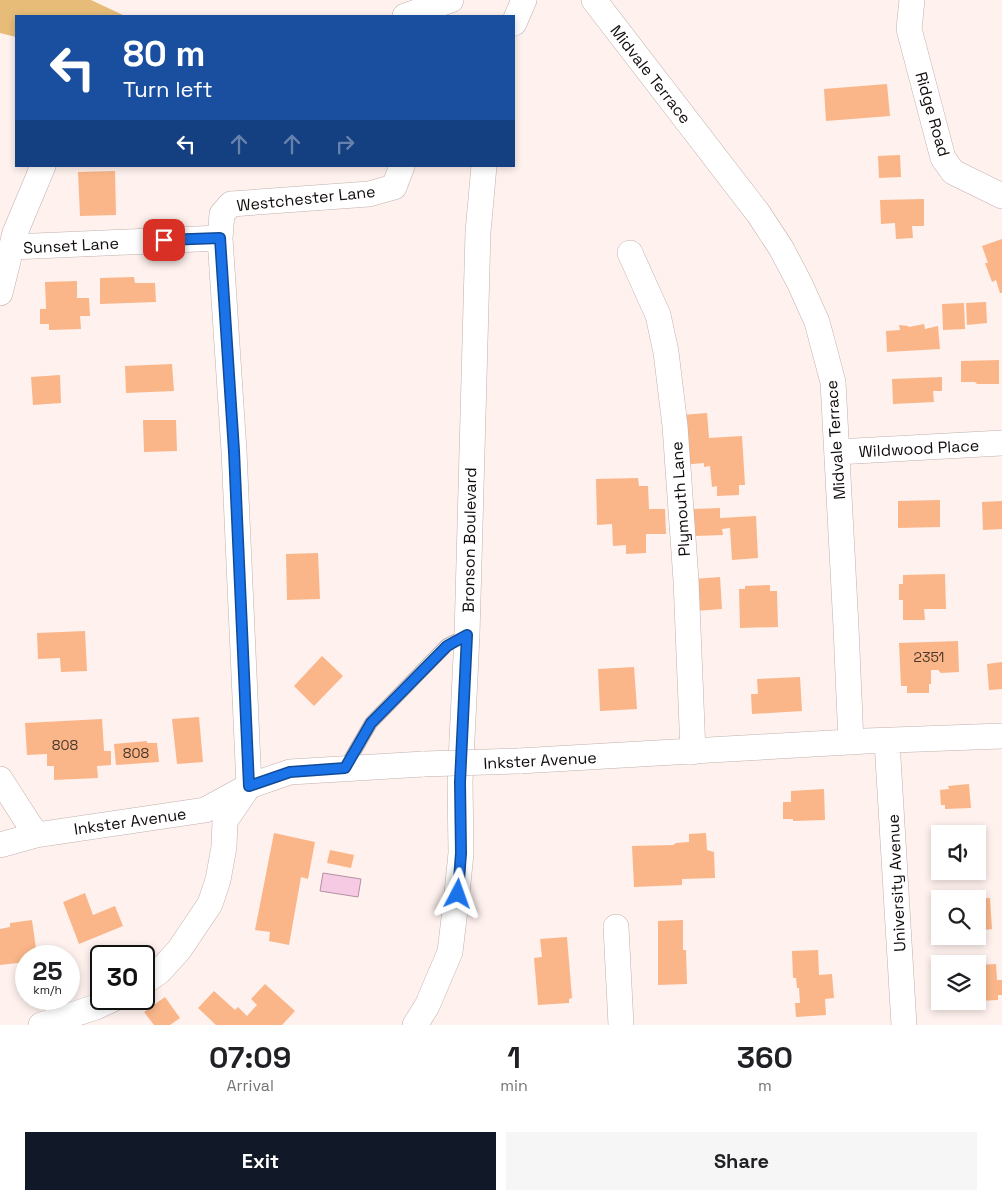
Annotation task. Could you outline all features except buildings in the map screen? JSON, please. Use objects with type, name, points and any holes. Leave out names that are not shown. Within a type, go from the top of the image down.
[{"type":"street","points":[[408,15],[451,0]]},
{"type":"street","points":[[515,21],[524,0]]},
{"type":"street","name":"Midvale Terrace","points":[[594,0],[758,213],[781,248],[817,322],[833,382],[851,742]]},
{"type":"street","name":"Ridge Road","points":[[912,0],[909,29],[943,158],[953,172],[1002,196]]},
{"type":"street","points":[[0,293],[9,239],[43,167]]},
{"type":"street","name":"Westchester Lane","points":[[249,786],[234,451],[220,238],[222,214],[231,204],[370,194],[394,187],[402,167]]},
{"type":"street","name":"Bronson Boulevard","points":[[414,1025],[427,1006],[450,952],[458,894],[461,853],[460,782],[467,635],[478,242],[484,167]]},
{"type":"street","name":"Sunset Lane","points":[[9,239],[220,238]]},
{"type":"street","name":"Plymouth Lane","points":[[630,253],[658,315],[666,352],[675,426],[686,570],[693,752]]},
{"type":"street","name":"Wildwood Place","points":[[837,452],[1002,443]]},
{"type":"street","name":"Inkster Avenue","points":[[0,845],[36,835],[205,810],[249,786],[290,772],[693,752],[851,742],[1002,736]]},
{"type":"street","name":"University Avenue","points":[[887,741],[904,1025]]},
{"type":"street","points":[[0,779],[36,835]]},
{"type":"street","points":[[155,975],[179,950],[210,904],[218,880],[224,847],[224,821],[249,786]]},
{"type":"street","points":[[616,927],[621,1025]]},
{"type":"street","points":[[41,1025],[90,1008]]},
{"type":"lane","points":[[345,768],[371,723],[447,646],[467,635]]},
{"type":"shaded area","points":[[0,0],[91,0],[123,15],[15,15],[15,37],[0,33]]},
{"type":"shaded area","points":[[323,873],[361,879],[358,897],[320,891]]},
{"type":"route","points":[[164,240],[220,238],[234,451],[249,786],[290,772],[345,768],[371,723],[447,646],[467,635],[460,782],[461,853],[458,894]]}]
